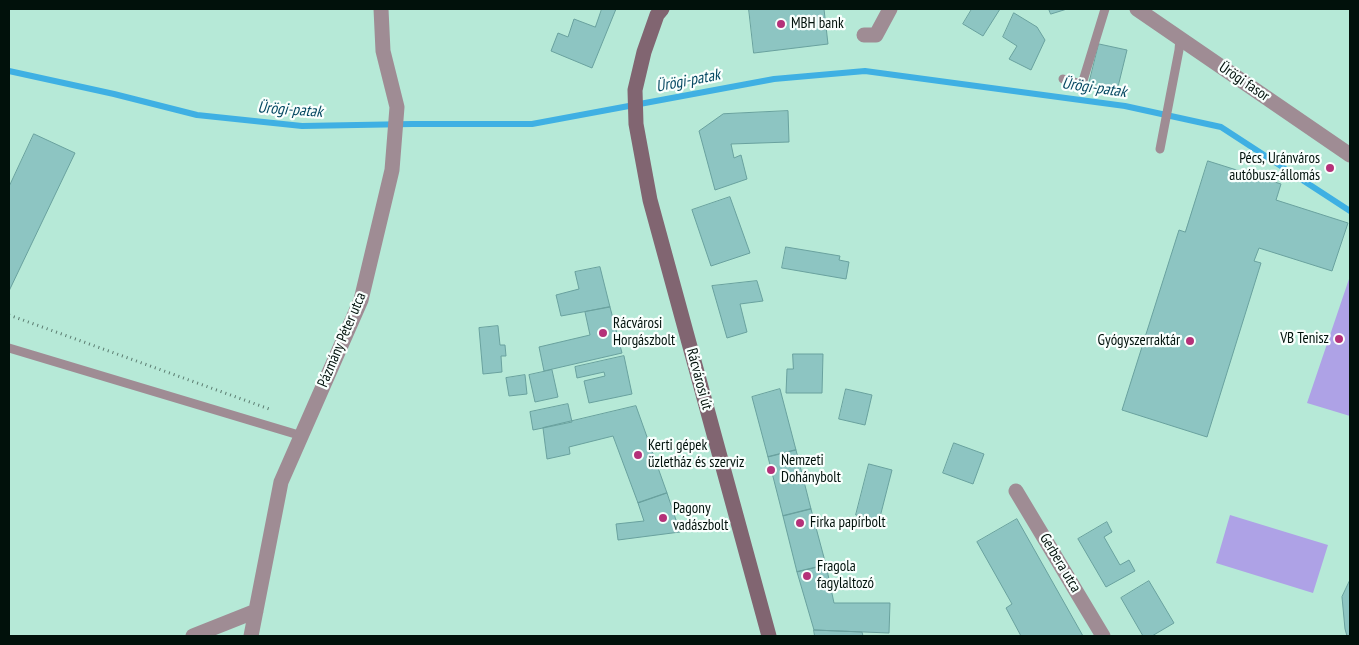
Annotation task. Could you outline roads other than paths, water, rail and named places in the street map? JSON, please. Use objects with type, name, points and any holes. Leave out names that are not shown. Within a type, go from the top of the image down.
[{"type":"street","name":"Pázmány Péter utca","points":[[251,636],[281,482],[361,300],[392,170],[397,107],[382,51],[381,9]]},
{"type":"street","name":"Rácvárosi út","points":[[662,9],[644,52],[635,90],[636,124],[650,200],[769,636]]},
{"type":"street","points":[[864,35],[876,35],[890,9]]},
{"type":"street","name":"Ürögi fasor","points":[[1137,9],[1350,155]]},
{"type":"street","name":"Gerbera utca","points":[[1016,490],[1103,636]]},
{"type":"street","points":[[193,636],[256,611]]},
{"type":"lane","points":[[1062,78],[1082,84],[1105,9]]},
{"type":"lane","points":[[1160,149],[1180,38]]},
{"type":"lane","points":[[9,348],[302,436]]},
{"type":"waterway","name":"Ürögi-patak","points":[[9,71],[114,94],[197,115],[302,126],[532,124],[774,79],[865,71],[1125,106],[1221,127],[1350,211]]},
{"type":"place","name":"MBH bank","points":[[781,24]]},
{"type":"place","name":"Pécs, Uránváros autóbusz-állomás","points":[[1330,168]]},
{"type":"place","name":"Rácvárosi Horgászbolt","points":[[603,333]]},
{"type":"place","name":"VB Tenisz","points":[[1339,339]]},
{"type":"place","name":"Gyógyszerraktár","points":[[1190,341]]},
{"type":"place","name":"Kerti gépek üzletház és szerviz","points":[[638,455]]},
{"type":"place","name":"Nemzeti Dohánybolt","points":[[771,470]]},
{"type":"place","name":"Pagony vadászbolt","points":[[663,518]]},
{"type":"place","name":"Firka papírbolt","points":[[800,523]]},
{"type":"place","name":"Fragola fagylaltozó","points":[[807,576]]}]
